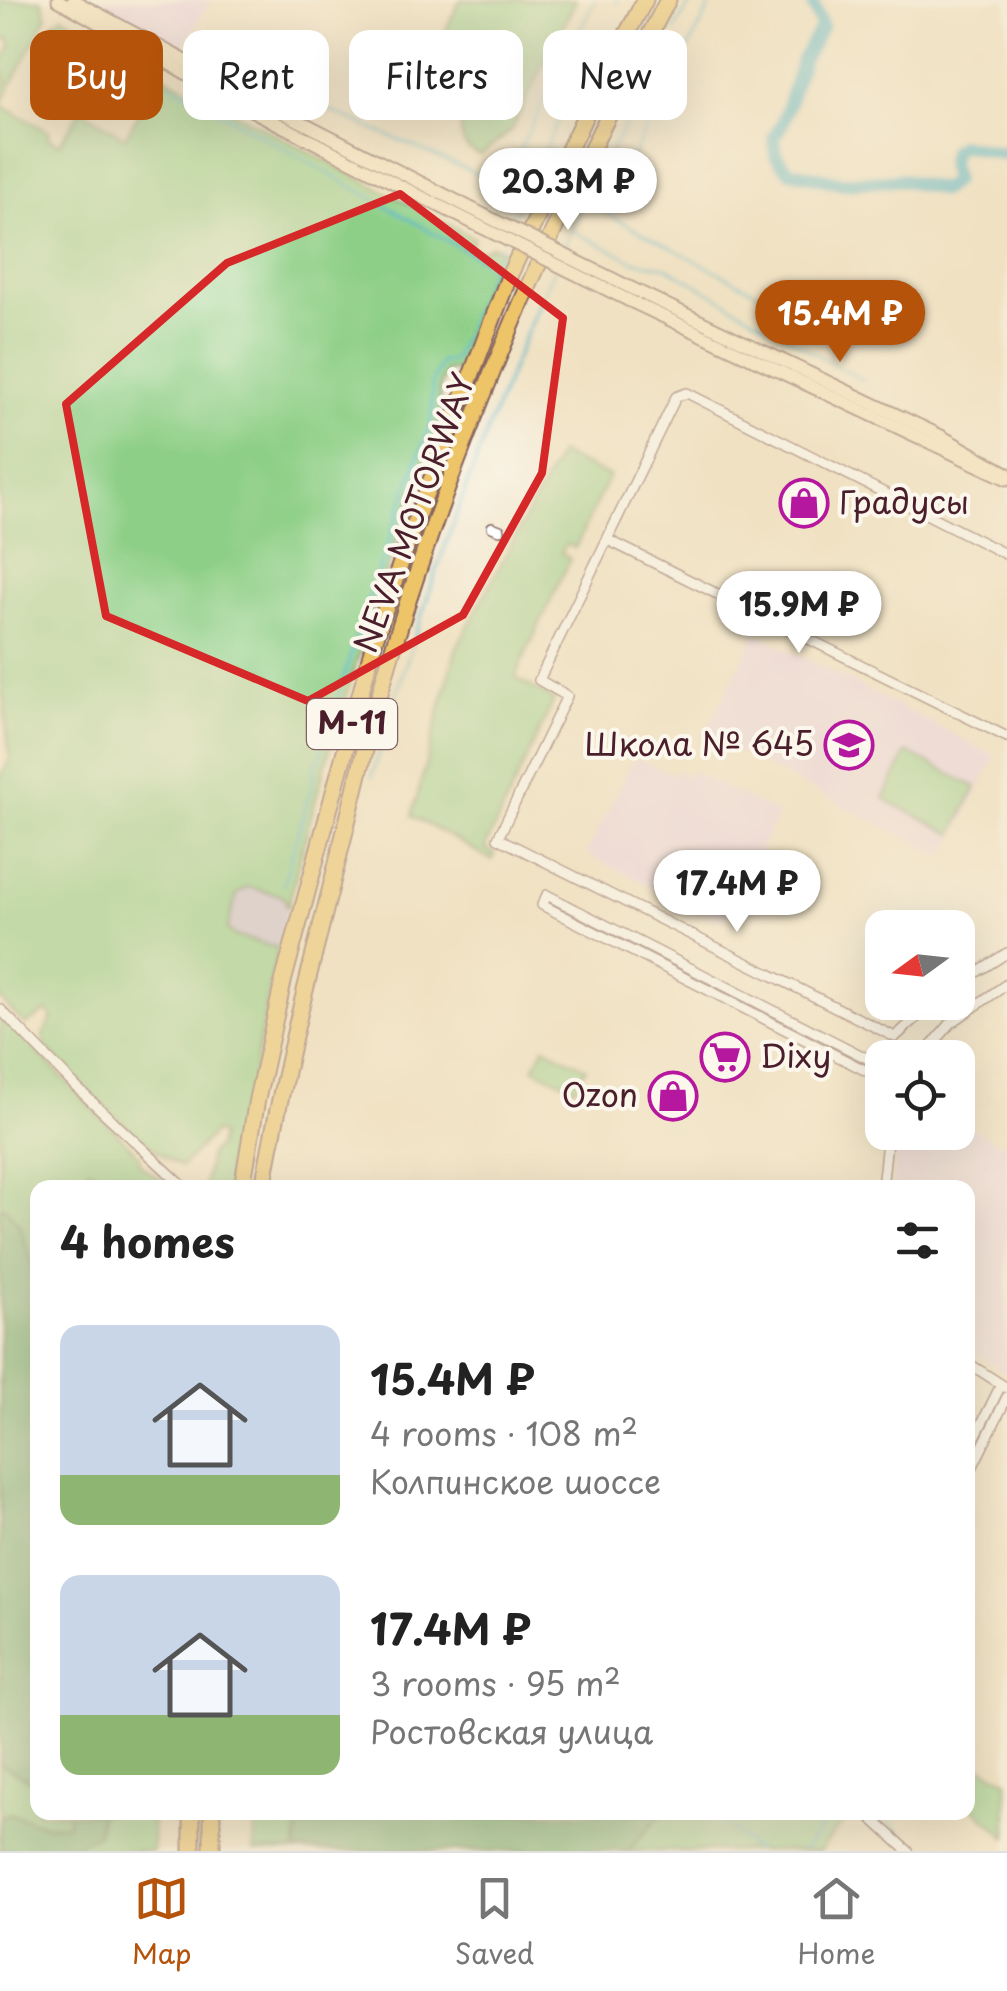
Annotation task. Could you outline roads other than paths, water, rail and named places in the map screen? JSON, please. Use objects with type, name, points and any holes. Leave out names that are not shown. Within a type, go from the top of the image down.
[{"type":"highway","name":"NEVA MOTORWAY","points":[[243,1180],[283,982],[375,639],[413,527],[510,274],[600,84],[645,0]]},
{"type":"highway","name":"NEVA MOTORWAY","points":[[264,1180],[304,988],[400,626],[475,421],[531,284],[618,94],[668,0]]},
{"type":"highway","points":[[192,1820],[192,1851]]},
{"type":"highway","points":[[212,1820],[212,1851]]},
{"type":"main road","points":[[58,0],[241,105],[631,294],[941,436],[1007,476]]},
{"type":"main road","points":[[73,0],[482,221]]},
{"type":"street","points":[[914,1020],[895,1037],[498,838],[567,696],[538,680],[676,397],[686,393],[1007,555]]},
{"type":"street","points":[[608,540],[1007,737]]},
{"type":"street","points":[[865,1057],[547,895],[542,906],[865,1070]]},
{"type":"street","points":[[975,973],[1007,953]]},
{"type":"street","points":[[938,1040],[969,1007],[1007,984]]},
{"type":"street","points":[[0,1009],[175,1180]]},
{"type":"street","points":[[883,1180],[886,1150]]},
{"type":"street","points":[[975,1367],[1004,1386],[975,1438]]},
{"type":"street","points":[[975,1462],[1007,1397]]},
{"type":"street","points":[[874,1820],[908,1851]]},
{"type":"waterway","points":[[519,151],[595,0]]},
{"type":"waterway","points":[[675,30],[692,0]]},
{"type":"waterway","points":[[811,0],[822,26],[802,61],[783,122],[774,137],[776,156],[789,171],[841,183],[902,180],[942,190],[954,181],[950,164],[953,151],[961,145],[1007,155]]},
{"type":"waterway","points":[[710,7],[603,212],[808,319]]},
{"type":"waterway","points":[[163,80],[492,266]]},
{"type":"waterway","points":[[329,110],[523,193]]},
{"type":"waterway","points":[[510,223],[559,120]]},
{"type":"waterway","points":[[563,248],[628,120]]},
{"type":"waterway","points":[[571,230],[634,261],[666,267],[862,380]]},
{"type":"waterway","points":[[283,886],[314,766],[432,418],[432,383],[441,362],[453,361],[501,245]]},
{"type":"waterway","points":[[372,776],[454,520],[554,269]]},
{"type":"waterway","points":[[722,1820],[756,1851]]},
{"type":"waterway","points":[[802,1851],[827,1820]]},
{"type":"waterway","points":[[887,1820],[920,1851]]},
{"type":"place","name":"Градусы","points":[[804,503]]},
{"type":"place","name":"Школа № 645","points":[[849,745]]},
{"type":"place","name":"Dixy","points":[[725,1057]]},
{"type":"place","name":"Ozon","points":[[673,1096]]}]
